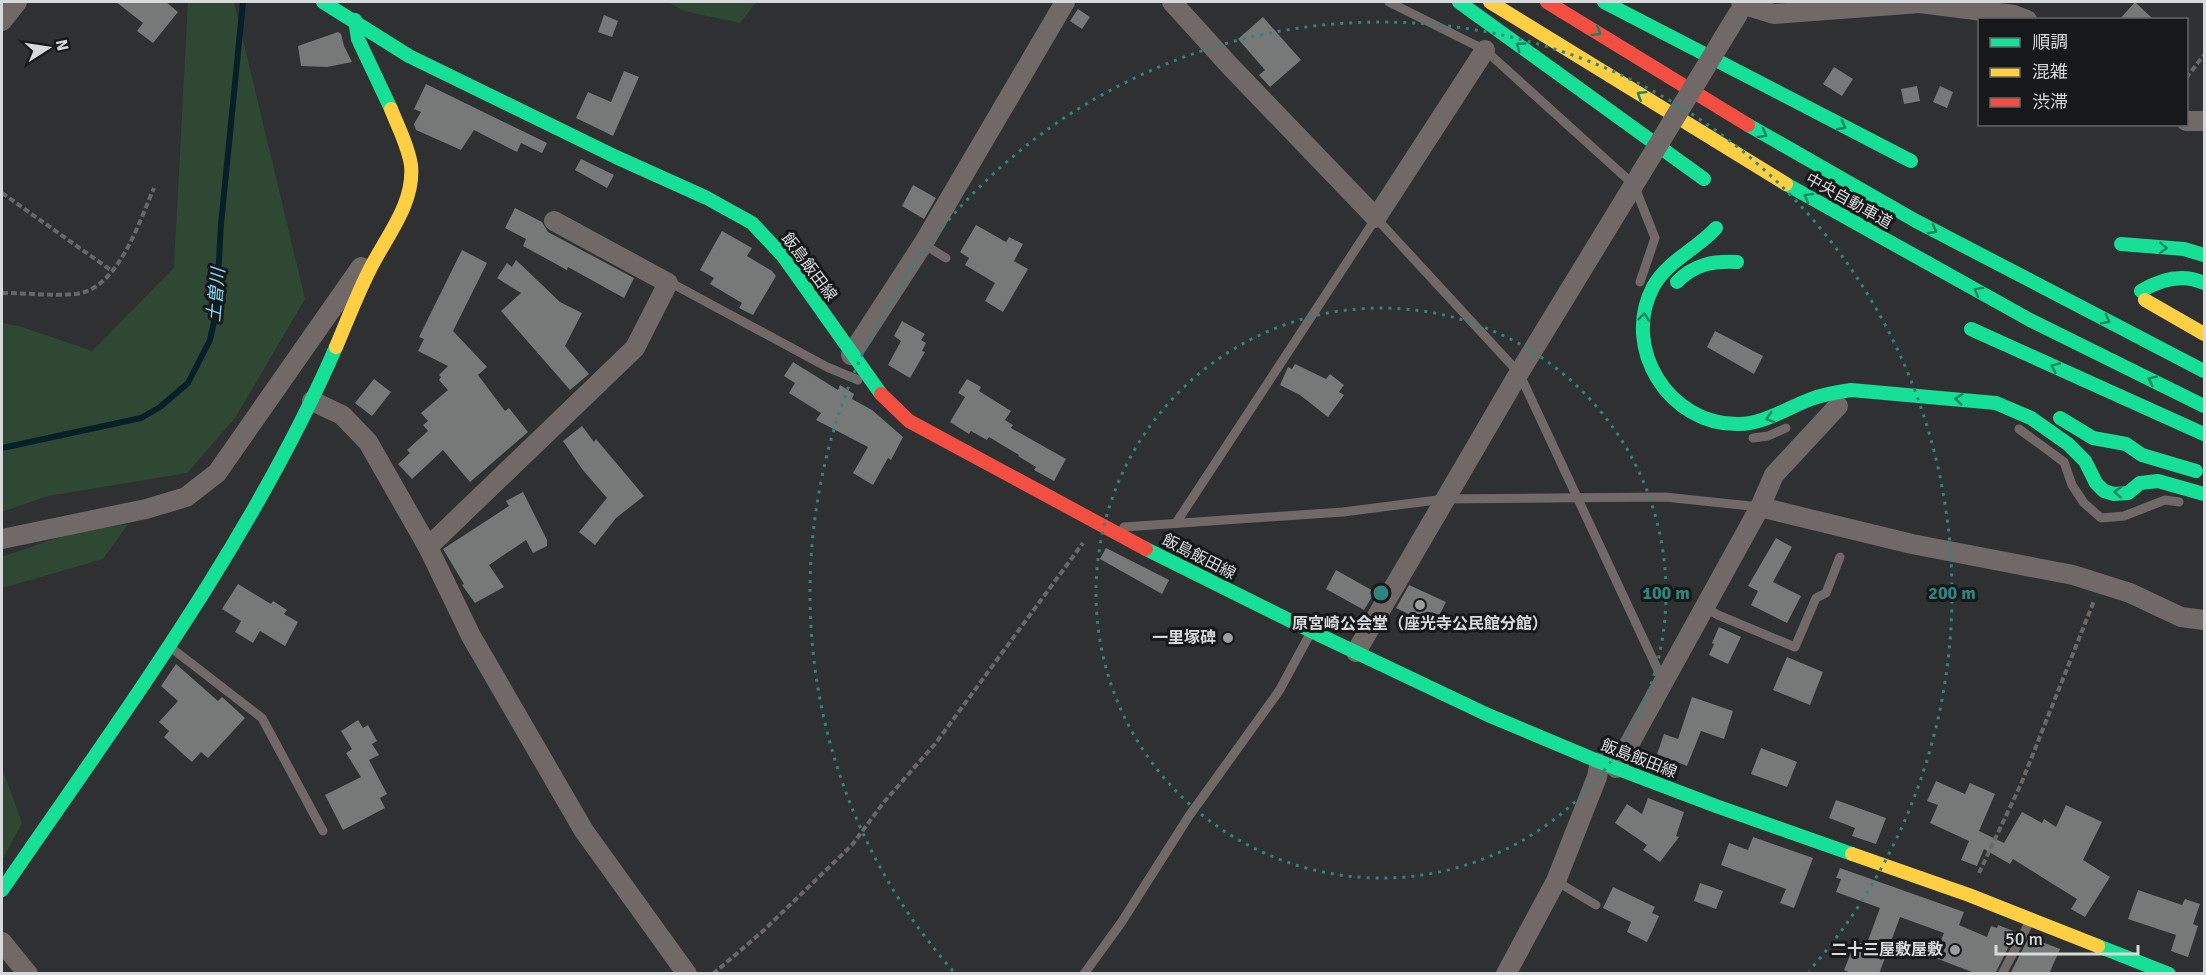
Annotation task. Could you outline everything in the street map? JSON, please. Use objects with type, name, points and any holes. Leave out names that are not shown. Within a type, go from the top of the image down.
[{"type":"main road","name":"飯島飯田線","points":[[323,2],[353,11],[409,56],[626,162],[707,198],[752,223],[783,256],[851,355],[891,405],[909,420],[1101,526],[1311,632],[1488,715],[1608,765],[1716,806],[1969,895],[2169,974]]},
{"type":"main road","points":[[1459,2],[1704,179]]},
{"type":"main road","name":"中央自動車道","points":[[1490,2],[1792,188],[2030,320],[2205,406]]},
{"type":"main road","name":"中央自動車道","points":[[1547,2],[1732,116],[1906,215],[2205,371]]},
{"type":"main road","points":[[1604,2],[1911,161]]},
{"type":"main road","points":[[2,890],[168,646],[244,524],[312,401],[372,265],[409,194],[413,178],[412,162],[358,39],[353,11]]},
{"type":"main road","points":[[1716,228],[1708,238],[1672,261],[1648,296],[1644,311],[1645,351],[1655,377],[1664,390],[1689,411],[1718,423],[1732,425],[1776,417],[1821,395],[1850,390],[1996,403],[2024,414],[2077,452],[2093,466],[2095,482],[2101,489],[2110,493],[2128,493],[2144,475],[2205,494]]},
{"type":"main road","points":[[2121,244],[2193,250],[2205,255]]},
{"type":"main road","points":[[1669,294],[1691,268],[1714,261],[1737,261]]},
{"type":"main road","points":[[2205,283],[2185,278],[2171,279],[2152,283],[2143,295],[2205,334]]},
{"type":"main road","points":[[1971,328],[2205,434]]},
{"type":"main road","points":[[2045,407],[2078,431],[2106,446],[2125,443],[2142,455],[2205,474]]},
{"type":"street","points":[[2,21],[17,2]]},
{"type":"street","points":[[851,355],[923,244],[1065,2]]},
{"type":"street","points":[[1172,2],[1376,218],[1485,50]]},
{"type":"street","points":[[1356,652],[1519,373],[1638,179],[1740,6],[1774,14],[1919,2],[2022,18]]},
{"type":"street","points":[[2188,121],[2205,121]]},
{"type":"street","points":[[2,539],[146,509],[186,497],[218,473],[404,206]]},
{"type":"street","points":[[428,547],[635,348],[668,283],[554,221]]},
{"type":"street","points":[[312,401],[342,415],[368,442],[428,547],[471,636],[584,831],[687,974]]},
{"type":"street","points":[[1506,974],[1556,881],[1597,777],[1608,765],[1663,681],[1760,507],[1774,475],[1843,406]]},
{"type":"street","points":[[1760,507],[1912,544],[2073,575],[2130,593],[2181,617],[2205,620]]},
{"type":"street","points":[[2,942],[28,974]]},
{"type":"lane","points":[[1389,2],[1485,50],[1638,179],[1655,238],[1635,295]]},
{"type":"lane","points":[[1176,523],[1376,218],[1519,373],[1663,681]]},
{"type":"lane","points":[[923,244],[946,258]]},
{"type":"lane","points":[[668,283],[827,367],[873,385]]},
{"type":"lane","points":[[1818,414],[1843,406]]},
{"type":"lane","points":[[1745,439],[1768,436],[1798,422]]},
{"type":"lane","points":[[2009,424],[2064,462],[2072,485],[2084,503],[2101,518],[2124,516],[2165,500],[2189,504]]},
{"type":"lane","points":[[2142,455],[2144,475]]},
{"type":"lane","points":[[1101,526],[1343,513],[1445,499],[1665,496],[1760,507]]},
{"type":"lane","points":[[1704,607],[1795,647],[1816,598],[1826,593],[1840,557]]},
{"type":"lane","points":[[1083,974],[1121,923],[1189,816],[1279,691],[1311,632]]},
{"type":"lane","points":[[168,646],[262,718],[323,831]]},
{"type":"lane","points":[[1556,881],[1596,905]]},
{"type":"lane","points":[[2002,974],[2030,921]]},
{"type":"path","points":[[2188,77],[2205,55]]},
{"type":"path","points":[[2,293],[78,294],[101,284],[121,261],[154,188]]},
{"type":"path","points":[[2,193],[112,271]]},
{"type":"path","points":[[713,974],[763,931],[852,844],[884,802],[935,744],[1101,526]]},
{"type":"path","points":[[1969,895],[2021,784],[2101,584]]},
{"type":"green space","points":[[188,2],[234,2],[305,299],[235,418],[187,473],[48,496],[2,512],[2,323],[22,327],[92,351],[174,268]]},
{"type":"green space","points":[[668,2],[756,2],[740,23],[684,11]]},
{"type":"green space","points":[[128,524],[103,559],[2,588],[2,557],[71,533]]},
{"type":"green space","points":[[2,768],[22,823],[2,860]]},
{"type":"building","points":[[116,2],[166,2],[178,12],[153,43],[137,31],[143,23]]},
{"type":"building","points":[[2135,2],[2152,18],[2121,18]]},
{"type":"building","points":[[1078,9],[1090,17],[1082,29],[1070,21]]},
{"type":"building","points":[[604,15],[618,21],[612,37],[598,32]]},
{"type":"building","points":[[1263,17],[1301,60],[1270,87],[1259,75],[1265,70],[1238,39]]},
{"type":"building","points":[[338,32],[341,34],[352,62],[327,67],[301,66],[298,46]]},
{"type":"building","points":[[1834,67],[1853,79],[1842,96],[1823,84]]},
{"type":"building","points":[[624,71],[639,77],[613,136],[576,118],[588,92],[611,102]]},
{"type":"building","points":[[426,84],[547,143],[542,153],[521,143],[517,152],[474,130],[461,150],[416,130],[414,124],[421,112],[414,109]]},
{"type":"building","points":[[1917,86],[1920,101],[1904,104],[1901,89]]},
{"type":"building","points":[[1940,86],[1953,92],[1947,108],[1933,102]]},
{"type":"building","points":[[581,159],[614,175],[607,188],[575,170]]},
{"type":"building","points":[[913,185],[936,198],[924,219],[902,206]]},
{"type":"building","points":[[515,208],[542,222],[548,232],[634,278],[624,298],[568,267],[567,270],[523,246],[526,239],[505,228]]},
{"type":"building","points":[[976,225],[1006,242],[1009,237],[1023,244],[1014,261],[1028,269],[1003,312],[985,301],[995,283],[965,265],[969,258],[960,252]]},
{"type":"building","points":[[722,231],[752,248],[747,256],[772,271],[776,276],[753,315],[739,308],[742,303],[710,284],[714,278],[700,270]]},
{"type":"building","points":[[462,250],[487,263],[453,331],[487,367],[478,375],[505,411],[509,408],[528,432],[470,482],[443,450],[412,479],[398,464],[410,453],[407,450],[428,431],[423,425],[428,421],[421,413],[448,390],[439,380],[441,377],[439,375],[448,366],[418,351],[424,339],[419,337]]},
{"type":"building","points":[[516,260],[560,302],[582,313],[565,346],[589,374],[570,390],[501,311],[521,293],[497,278],[507,263],[512,267]]},
{"type":"building","points":[[902,321],[925,334],[921,340],[926,343],[922,351],[925,352],[910,378],[888,365],[901,341],[894,336]]},
{"type":"building","points":[[1715,331],[1763,356],[1754,374],[1707,347]]},
{"type":"building","points":[[793,362],[838,390],[840,385],[854,394],[852,399],[872,410],[903,437],[891,460],[888,458],[873,485],[853,473],[868,447],[816,420],[821,413],[789,393],[795,383],[784,376]]},
{"type":"building","points":[[1295,364],[1326,379],[1330,374],[1344,385],[1339,392],[1344,395],[1328,417],[1300,395],[1280,385],[1288,367],[1292,369]]},
{"type":"building","points":[[374,379],[391,392],[372,416],[355,403]]},
{"type":"building","points":[[967,379],[981,387],[979,391],[1011,411],[1005,420],[1013,425],[1011,428],[1066,459],[1054,481],[1034,470],[1036,467],[989,437],[987,440],[971,431],[969,434],[950,422],[965,397],[958,393]]},
{"type":"building","points":[[582,426],[594,442],[596,439],[644,496],[616,518],[595,545],[579,532],[607,498],[582,469],[563,441]]},
{"type":"building","points":[[523,492],[547,540],[547,546],[533,553],[526,540],[489,565],[504,587],[475,603],[462,585],[464,584],[443,549],[509,506],[506,501]]},
{"type":"building","points":[[1776,538],[1792,547],[1773,582],[1801,596],[1787,623],[1751,605],[1758,591],[1748,586]]},
{"type":"building","points":[[1106,548],[1169,580],[1162,594],[1100,559]]},
{"type":"building","points":[[1336,570],[1375,592],[1364,610],[1326,589]]},
{"type":"building","points":[[238,584],[271,604],[273,601],[287,610],[284,614],[298,622],[285,646],[260,631],[253,643],[235,632],[241,621],[222,609]]},
{"type":"building","name":"原宮崎公会堂（座光寺公民館分館）","points":[[1409,585],[1446,602],[1434,626],[1396,608]]},
{"type":"building","points":[[1719,627],[1741,637],[1728,664],[1709,655]]},
{"type":"building","points":[[1787,657],[1823,672],[1810,705],[1773,690]]},
{"type":"building","points":[[176,664],[218,701],[222,697],[245,718],[208,758],[201,752],[192,762],[164,737],[169,731],[159,722],[178,701],[161,686]]},
{"type":"building","points":[[1692,697],[1733,711],[1724,739],[1701,731],[1687,766],[1657,754],[1664,734],[1678,739]]},
{"type":"building","points":[[358,720],[363,728],[368,725],[377,741],[372,744],[379,755],[369,760],[387,794],[380,798],[385,808],[343,830],[325,795],[361,777],[346,753],[352,749],[341,731]]},
{"type":"building","points":[[1761,748],[1797,762],[1787,787],[1751,774]]},
{"type":"building","points":[[1936,781],[1965,794],[1970,783],[1995,794],[1979,831],[2004,843],[2022,812],[2042,823],[2044,819],[2056,827],[2066,805],[2102,822],[2083,860],[2110,877],[2085,917],[2071,909],[2077,899],[2013,859],[2010,864],[1984,849],[1977,866],[1961,860],[1969,841],[1930,823],[1938,805],[1927,801]]},
{"type":"building","points":[[1648,798],[1684,812],[1676,836],[1679,837],[1660,862],[1643,850],[1647,845],[1615,823],[1627,804],[1642,814]]},
{"type":"building","points":[[1836,800],[1886,818],[1876,844],[1852,836],[1855,828],[1829,818]]},
{"type":"building","points":[[1753,837],[1813,858],[1794,908],[1780,903],[1786,889],[1721,865],[1729,843],[1748,850]]},
{"type":"building","points":[[1840,868],[1964,912],[1959,925],[1987,937],[1991,926],[1997,928],[1998,925],[2016,932],[1995,974],[1977,974],[1933,957],[1944,933],[1900,917],[1879,974],[1853,974],[1844,970],[1851,953],[1856,955],[1860,943],[1866,946],[1880,908],[1836,892],[1841,879],[1836,878]]},
{"type":"building","points":[[1700,883],[1723,891],[1716,909],[1694,901]]},
{"type":"building","points":[[1613,887],[1655,907],[1652,913],[1659,916],[1647,942],[1627,932],[1631,922],[1603,908]]},
{"type":"building","points":[[2138,890],[2182,905],[2185,899],[2200,904],[2193,924],[2198,926],[2188,957],[2171,951],[2176,935],[2128,919]]},
{"type":"building","points":[[2029,937],[2060,949],[2049,974],[2010,974]]},
{"type":"waterway","name":"土曽川","points":[[2,448],[141,418],[160,407],[188,383],[210,340],[216,313],[221,224],[243,2]]},
{"type":"traffic: fast","points":[[323,2],[409,56],[616,157],[707,198],[752,223],[783,256],[881,394]]},
{"type":"traffic: fast","points":[[1459,2],[1704,179]]},
{"type":"traffic: fast","points":[[1604,2],[1911,161]]},
{"type":"traffic: fast","points":[[355,20],[358,39],[391,109]]},
{"type":"traffic: fast","points":[[1748,125],[1916,221],[2204,371]]},
{"type":"traffic: fast","points":[[1786,184],[2030,320],[2204,406]]},
{"type":"traffic: fast","points":[[1716,228],[1666,269],[1653,287],[1645,310],[1643,334],[1648,357],[1658,379],[1672,397],[1691,412],[1713,421],[1748,423],[1816,397],[1851,390],[1996,403],[2031,418],[2068,444],[2085,461],[2096,483],[2104,491],[2114,494],[2128,493],[2140,483],[2158,481],[2204,494]]},
{"type":"traffic: fast","points":[[2121,244],[2184,249],[2204,255]]},
{"type":"traffic: fast","points":[[1677,282],[1697,267],[1720,262],[1737,262]]},
{"type":"traffic: fast","points":[[2141,291],[2156,283],[2172,279],[2188,278],[2204,283]]},
{"type":"traffic: fast","points":[[1971,329],[2204,434]]},
{"type":"traffic: fast","points":[[2,890],[138,693],[225,558],[265,490],[336,347]]},
{"type":"traffic: fast","points":[[2060,418],[2093,438],[2126,444],[2142,455],[2196,471]]},
{"type":"traffic: fast","points":[[1146,549],[1488,715],[1600,762],[1852,854]]},
{"type":"traffic: fast","points":[[2098,946],[2169,974]]},
{"type":"traffic: slow","points":[[1490,2],[1786,184]]},
{"type":"traffic: slow","points":[[336,347],[365,280],[398,220],[408,193],[411,179],[410,158],[391,109]]},
{"type":"traffic: slow","points":[[2145,300],[2204,334]]},
{"type":"traffic: slow","points":[[1852,854],[1969,895],[2098,946]]},
{"type":"traffic: jam","points":[[1547,2],[1748,125]]},
{"type":"traffic: jam","points":[[881,394],[909,421],[1146,549]]},
{"type":"place","name":"原宮崎公会堂（座光寺公民館分館）","points":[[1420,605]]},
{"type":"place","name":"一里塚碑","points":[[1228,638]]},
{"type":"place","name":"二十三屋敷屋敷","points":[[1955,950]]}]
